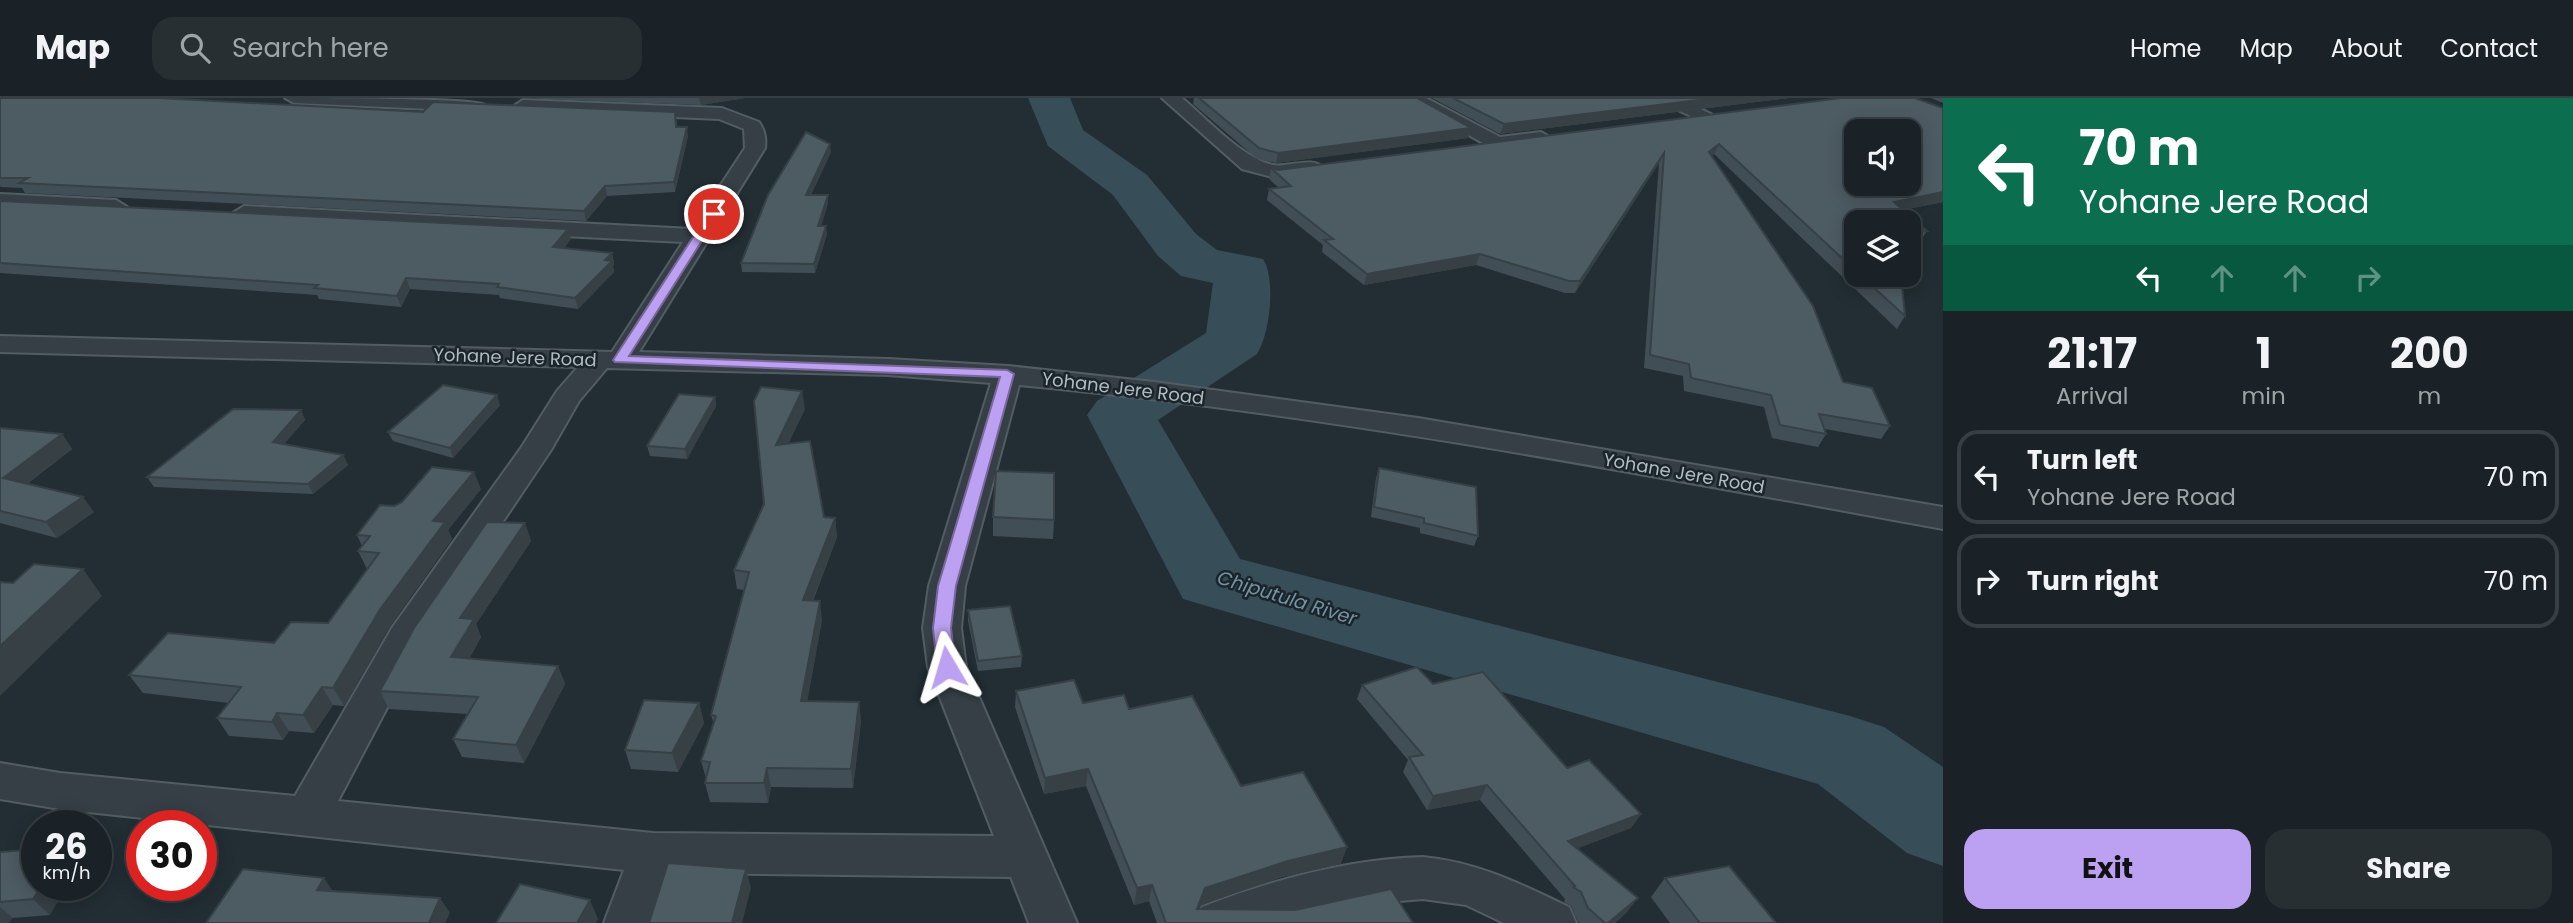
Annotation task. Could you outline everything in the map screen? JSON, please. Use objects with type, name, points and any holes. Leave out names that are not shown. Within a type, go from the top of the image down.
[{"type":"street","points":[[294,98],[722,114],[741,119],[752,126],[756,136],[755,148],[701,236],[610,359],[567,397],[536,450],[405,638],[308,815]]},
{"type":"street","points":[[1171,98],[1249,164],[1276,172],[1328,167]]},
{"type":"street","points":[[1412,98],[1497,143]]},
{"type":"street","points":[[1662,98],[1715,116],[1668,122]]},
{"type":"street","points":[[1459,148],[1563,135]]},
{"type":"street","points":[[0,201],[134,207]]},
{"type":"street","points":[[227,212],[701,236]]},
{"type":"street","name":"Yohane Jere Road","points":[[0,344],[610,359],[1007,374],[1446,431],[1943,518]]},
{"type":"street","points":[[1007,374],[947,586],[942,628],[947,667],[1023,857],[1053,923]]},
{"type":"street","points":[[0,781],[60,791],[653,853],[1023,857]]},
{"type":"street","points":[[628,923],[653,853]]},
{"type":"street","points":[[1219,923],[1339,886],[1414,877],[1456,881],[1552,923]]},
{"type":"building","points":[[0,98],[159,98],[423,112],[433,102],[675,112],[676,127],[687,127],[674,182],[605,186],[584,211],[19,183],[28,178],[0,178]]},
{"type":"building","points":[[1199,98],[1417,98],[1471,128],[1278,153],[1259,148]]},
{"type":"building","points":[[1453,98],[1715,98],[1504,124]]},
{"type":"building","points":[[1841,98],[1915,98],[1943,108],[1943,192],[1894,202],[1903,210],[1844,210],[1844,260],[1719,144],[1709,152],[1813,306],[1843,382],[1872,388],[1890,426],[1819,414],[1826,434],[1780,425],[1771,395],[1691,378],[1689,364],[1650,355],[1664,153],[1580,281],[1569,281],[1480,254],[1367,274],[1324,240],[1333,239],[1269,189],[1291,186],[1271,168],[1278,170]]},
{"type":"building","points":[[806,132],[830,144],[806,195],[828,195],[818,226],[826,226],[814,264],[741,263],[768,195]]},
{"type":"building","points":[[0,201],[568,229],[553,247],[612,253],[605,260],[612,261],[575,298],[497,287],[499,284],[406,278],[397,296],[314,288],[318,285],[0,263]]},
{"type":"building","points":[[1873,287],[1902,287],[1905,316]]},
{"type":"building","points":[[443,385],[497,395],[450,448],[388,432]]},
{"type":"building","points":[[761,387],[802,391],[776,445],[810,441],[824,517],[835,518],[803,600],[820,601],[801,701],[859,702],[851,769],[767,768],[764,783],[705,783],[710,762],[701,761],[716,716],[711,715],[749,572],[734,570],[764,504],[754,401]]},
{"type":"building","points":[[679,394],[715,397],[685,449],[647,446]]},
{"type":"building","points":[[233,409],[301,410],[273,442],[343,455],[308,484],[147,477]]},
{"type":"building","points":[[0,428],[62,434],[3,478],[83,497],[46,522],[0,511]]},
{"type":"building","points":[[432,467],[474,472],[433,521],[445,522],[381,608],[333,688],[322,687],[303,715],[277,713],[272,722],[217,718],[241,687],[129,675],[168,633],[274,643],[291,622],[328,623],[379,553],[358,551],[370,536],[357,535],[380,505],[394,506],[402,502]]},
{"type":"building","points":[[1379,468],[1476,487],[1478,536],[1424,523],[1424,518],[1374,507]]},
{"type":"building","points":[[996,471],[1054,473],[1054,520],[993,517]]},
{"type":"building","points":[[487,522],[525,523],[460,618],[474,619],[451,657],[558,666],[516,745],[453,739],[478,697],[380,691],[414,628]]},
{"type":"building","points":[[34,564],[83,569],[0,646],[0,582],[13,583]]},
{"type":"building","points":[[1010,606],[1022,656],[978,661],[968,610]]},
{"type":"building","points":[[1417,667],[1433,684],[1483,672],[1567,768],[1589,760],[1641,814],[1568,841],[1638,898],[1605,923],[1588,908],[1581,892],[1573,887],[1575,886],[1487,785],[1433,796],[1409,757],[1423,755],[1362,685]]},
{"type":"building","points":[[1074,680],[1083,703],[1124,695],[1129,709],[1192,696],[1241,786],[1303,772],[1347,847],[1288,861],[1205,888],[1197,909],[1295,910],[1391,889],[1413,923],[1166,923],[1152,885],[1137,888],[1088,769],[1045,778],[1016,691]]},
{"type":"building","points":[[644,700],[699,703],[672,753],[625,750]]},
{"type":"building","points":[[21,850],[21,900],[0,902],[0,852]]},
{"type":"building","points":[[668,863],[746,869],[732,923],[649,923]]},
{"type":"building","points":[[1729,866],[1776,923],[1700,923],[1665,878]]},
{"type":"building","points":[[243,869],[324,878],[317,890],[440,898],[429,923],[206,923]]},
{"type":"building","points":[[520,884],[590,900],[577,923],[496,923]]},
{"type":"waterway","name":"Chiputula River","points":[[1049,98],[1064,137],[1130,185],[1177,245],[1200,264],[1243,271],[1235,341],[1121,415],[1212,579],[1391,630],[1670,703],[1850,755],[1943,822]]},
{"type":"route","points":[[714,214],[620,360],[888,367],[1007,374],[947,586],[942,628],[947,667]]}]
